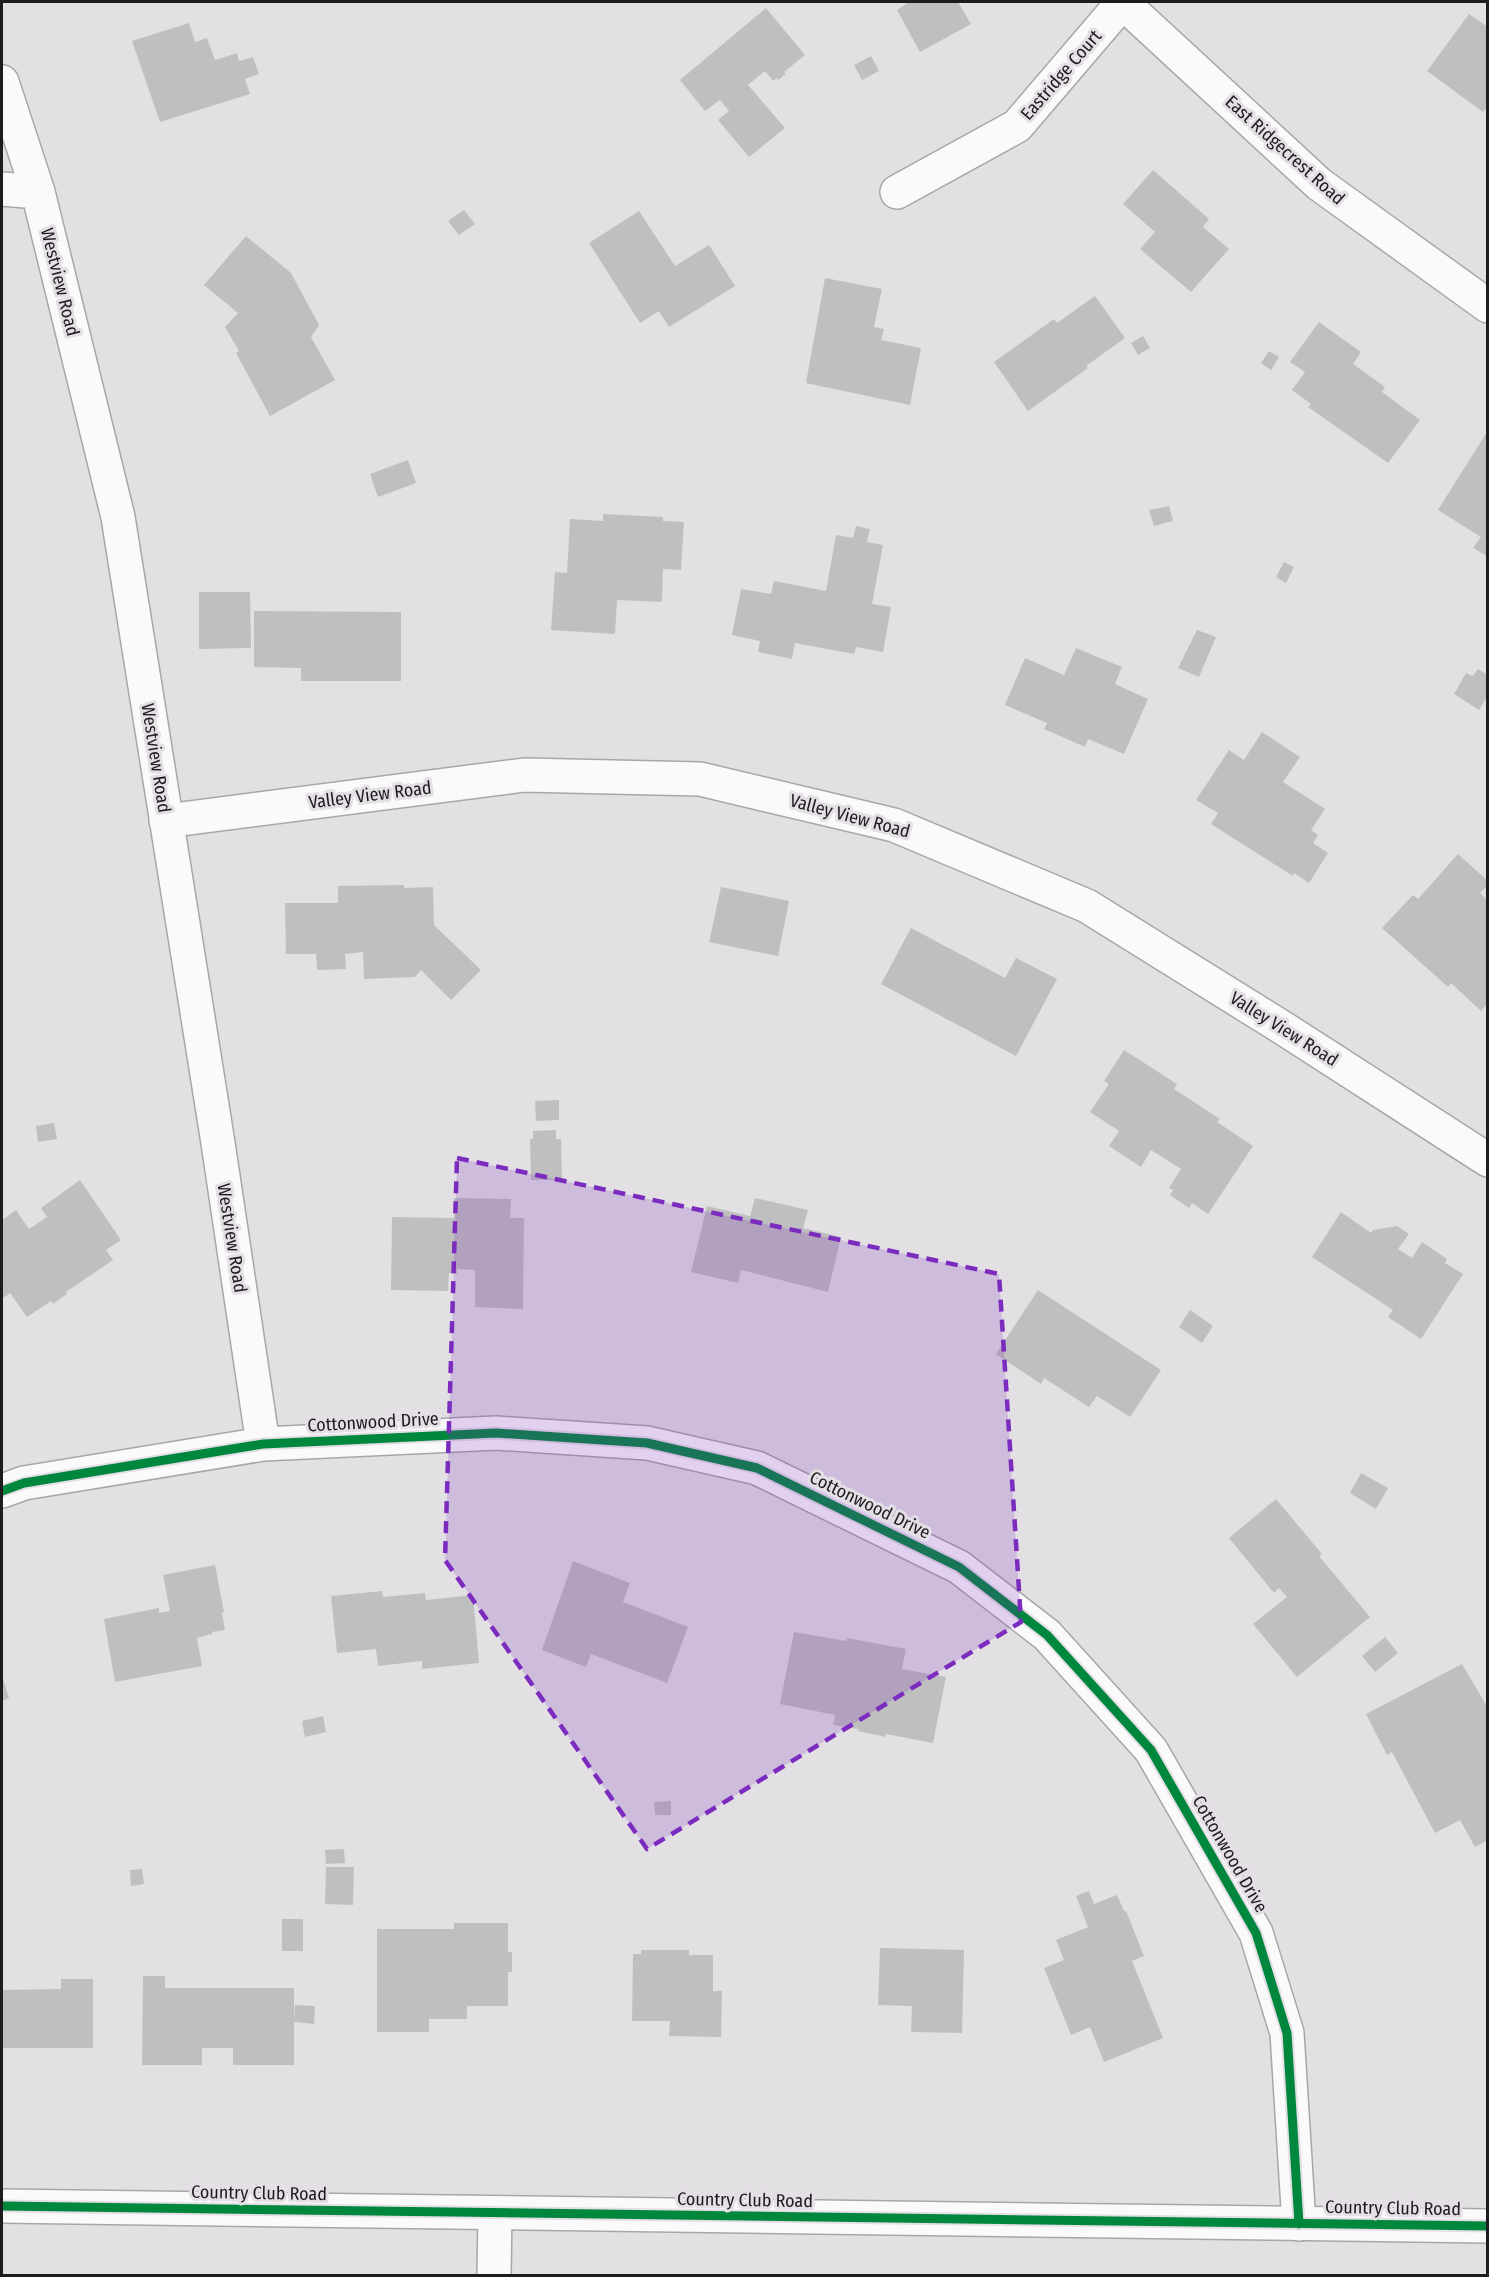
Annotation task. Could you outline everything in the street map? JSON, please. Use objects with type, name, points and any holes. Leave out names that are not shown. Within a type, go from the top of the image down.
[{"type":"street","name":"Eastridge Court","points":[[897,192],[1017,126],[1123,2]]},
{"type":"street","name":"East Ridgecrest Road","points":[[1123,2],[1319,184],[1488,306]]},
{"type":"street","name":"Westview Road","points":[[2,82],[38,192],[118,517],[263,1444]]},
{"type":"street","points":[[2,189],[38,192]]},
{"type":"street","name":"Valley View Road","points":[[166,821],[524,775],[700,779],[894,825],[1087,906],[1284,1028],[1488,1160]]},
{"type":"street","name":"Cottonwood Drive","points":[[2,1491],[24,1484],[263,1444],[496,1433],[647,1443],[757,1468],[959,1567],[1047,1635],[1151,1750],[1256,1933],[1287,2033],[1299,2224]]},
{"type":"street","name":"Country Club Road","points":[[2,2206],[1488,2226]]},
{"type":"street","points":[[494,2276],[495,2213]]},
{"type":"highlighted area","points":[[457,1158],[999,1274],[1021,1622],[647,1849],[445,1560]]},
{"type":"building","points":[[905,2],[958,2],[971,24],[920,52],[897,10],[906,4]]},
{"type":"building","points":[[766,8],[805,55],[778,80],[777,78],[773,81],[765,71],[748,85],[785,128],[749,157],[718,120],[729,111],[720,100],[705,111],[680,80]]},
{"type":"building","points":[[1469,14],[1488,27],[1488,111],[1485,109],[1483,112],[1427,71]]},
{"type":"building","points":[[189,23],[195,42],[207,38],[215,60],[237,53],[239,61],[253,57],[259,74],[245,79],[250,94],[160,122],[132,41]]},
{"type":"building","points":[[871,56],[879,71],[862,80],[854,65]]},
{"type":"building","points":[[1153,170],[1209,219],[1203,227],[1229,249],[1191,292],[1140,249],[1155,232],[1123,204]]},
{"type":"building","points":[[464,210],[475,224],[459,235],[448,221]]},
{"type":"building","points":[[639,211],[675,266],[709,245],[735,286],[669,327],[659,311],[640,323],[589,243]]},
{"type":"building","points":[[246,236],[291,273],[319,325],[311,337],[335,380],[270,416],[236,353],[239,351],[225,327],[238,313],[204,285]]},
{"type":"building","points":[[825,278],[882,289],[874,327],[884,329],[881,340],[921,348],[910,405],[806,383]]},
{"type":"building","points":[[1095,296],[1125,338],[1028,411],[994,362],[1054,319],[1057,323]]},
{"type":"building","points":[[1319,322],[1361,352],[1353,364],[1385,387],[1382,392],[1420,420],[1388,463],[1308,407],[1311,404],[1292,390],[1305,372],[1290,362]]},
{"type":"building","points":[[1143,336],[1150,348],[1138,355],[1131,343]]},
{"type":"building","points":[[1269,351],[1279,357],[1271,370],[1261,363]]},
{"type":"building","points":[[1485,435],[1488,437],[1488,557],[1473,548],[1481,537],[1438,510]]},
{"type":"building","points":[[408,460],[416,483],[378,497],[370,474]]},
{"type":"building","points":[[1169,506],[1173,521],[1154,526],[1149,510]]},
{"type":"building","points":[[603,514],[663,517],[663,521],[684,522],[681,570],[663,569],[662,602],[617,600],[615,634],[551,630],[555,572],[567,573],[570,519],[603,521]]},
{"type":"building","points":[[856,526],[870,529],[867,542],[883,545],[872,604],[891,607],[883,652],[856,647],[854,654],[795,643],[792,659],[758,652],[760,641],[732,635],[741,589],[771,594],[774,581],[826,591],[836,535],[853,538]]},
{"type":"building","points":[[1284,562],[1294,567],[1286,583],[1276,577]]},
{"type":"building","points":[[199,592],[250,592],[251,648],[199,649]]},
{"type":"building","points":[[254,611],[401,612],[401,681],[301,681],[301,668],[254,667]]},
{"type":"building","points":[[1197,630],[1216,637],[1199,677],[1178,668]]},
{"type":"building","points":[[1076,648],[1122,667],[1115,684],[1148,699],[1124,754],[1088,739],[1085,747],[1044,729],[1047,723],[1005,705],[1025,658],[1064,675]]},
{"type":"building","points":[[1478,669],[1488,675],[1488,695],[1479,710],[1454,694],[1466,673],[1473,676]]},
{"type":"building","points":[[1262,732],[1300,757],[1283,782],[1325,809],[1311,830],[1318,835],[1313,843],[1328,853],[1309,883],[1294,873],[1293,876],[1211,824],[1218,813],[1196,800],[1229,750],[1244,760]]},
{"type":"building","points":[[1458,854],[1488,881],[1488,885],[1480,893],[1488,901],[1488,1003],[1481,1011],[1451,983],[1448,987],[1382,928],[1413,895],[1418,899]]},
{"type":"building","points":[[404,885],[404,888],[433,887],[434,925],[481,970],[451,1000],[421,970],[415,977],[364,979],[363,952],[345,954],[346,969],[317,970],[316,954],[286,954],[285,903],[338,903],[338,886]]},
{"type":"building","points":[[721,887],[789,901],[778,956],[709,942]]},
{"type":"building","points":[[911,928],[1005,978],[1016,958],[1057,979],[1016,1056],[881,984]]},
{"type":"building","points":[[1124,1050],[1177,1084],[1174,1089],[1220,1119],[1217,1122],[1253,1146],[1208,1214],[1192,1203],[1189,1208],[1170,1195],[1173,1190],[1169,1188],[1181,1169],[1151,1150],[1141,1167],[1109,1146],[1119,1131],[1090,1112],[1109,1084],[1104,1081]]},
{"type":"building","points":[[559,1100],[559,1120],[536,1121],[535,1101]]},
{"type":"building","points":[[54,1123],[57,1139],[38,1142],[36,1126]]},
{"type":"building","points":[[556,1130],[556,1139],[561,1139],[562,1180],[531,1180],[530,1139],[533,1139],[533,1131]]},
{"type":"building","points":[[80,1180],[121,1240],[106,1250],[113,1260],[66,1292],[67,1294],[53,1304],[51,1301],[27,1317],[10,1293],[2,1299],[2,1220],[16,1210],[29,1229],[47,1217],[41,1208]]},
{"type":"building","points":[[454,1198],[511,1199],[510,1218],[524,1218],[523,1309],[475,1307],[475,1270],[457,1269],[457,1274],[449,1273],[448,1291],[391,1290],[392,1217],[454,1218]]},
{"type":"building","points":[[755,1198],[808,1210],[803,1228],[841,1237],[828,1292],[741,1270],[738,1283],[691,1272],[707,1206],[750,1216]]},
{"type":"building","points":[[1341,1212],[1371,1233],[1373,1230],[1397,1226],[1409,1234],[1398,1249],[1412,1258],[1422,1242],[1447,1259],[1445,1263],[1463,1274],[1421,1339],[1388,1317],[1393,1310],[1312,1257]]},
{"type":"building","points":[[1038,1290],[1161,1370],[1130,1417],[1097,1396],[1089,1407],[1044,1378],[1041,1384],[996,1354]]},
{"type":"building","points":[[1190,1310],[1213,1326],[1202,1343],[1179,1327]]},
{"type":"building","points":[[1361,1473],[1388,1488],[1376,1509],[1350,1493]]},
{"type":"building","points":[[1276,1499],[1322,1554],[1319,1556],[1370,1617],[1297,1677],[1253,1624],[1287,1597],[1279,1588],[1274,1593],[1229,1538]]},
{"type":"building","points":[[573,1561],[630,1583],[623,1602],[688,1627],[667,1683],[591,1654],[586,1667],[542,1650]]},
{"type":"building","points":[[215,1565],[225,1630],[197,1638],[202,1666],[115,1682],[104,1619],[159,1608],[159,1613],[170,1611],[163,1575]]},
{"type":"building","points":[[382,1591],[383,1597],[425,1593],[426,1600],[473,1595],[479,1663],[422,1669],[422,1661],[378,1666],[376,1649],[337,1653],[331,1596]]},
{"type":"building","points":[[794,1632],[847,1641],[847,1638],[906,1649],[902,1669],[946,1677],[933,1743],[886,1734],[886,1737],[833,1725],[835,1715],[780,1704]]},
{"type":"building","points":[[1385,1637],[1398,1653],[1375,1672],[1362,1656]]},
{"type":"building","points":[[1462,1664],[1488,1708],[1488,1840],[1475,1847],[1460,1820],[1435,1833],[1392,1752],[1387,1755],[1366,1714]]},
{"type":"building","points":[[2,1676],[9,1698],[2,1701]]},
{"type":"building","points":[[323,1716],[326,1732],[305,1737],[302,1721]]},
{"type":"building","points":[[671,1801],[671,1815],[655,1815],[654,1802]]},
{"type":"building","points":[[344,1849],[345,1863],[326,1864],[325,1850]]},
{"type":"building","points":[[326,1867],[354,1867],[353,1905],[325,1904]]},
{"type":"building","points":[[142,1869],[144,1884],[131,1886],[130,1870]]},
{"type":"building","points":[[1089,1891],[1094,1904],[1117,1895],[1126,1911],[1144,1956],[1132,1961],[1163,2038],[1104,2062],[1090,2027],[1071,2035],[1044,1968],[1064,1960],[1056,1940],[1088,1927],[1076,1896]]},
{"type":"building","points":[[282,1919],[303,1919],[303,1951],[282,1951]]},
{"type":"building","points":[[454,1923],[508,1923],[508,1952],[512,1952],[512,1972],[508,1972],[508,2006],[467,2006],[467,2019],[429,2019],[429,2032],[377,2032],[377,1929],[454,1929]]},
{"type":"building","points":[[880,1948],[964,1950],[962,2033],[911,2032],[912,2006],[878,2005]]},
{"type":"building","points":[[641,1950],[689,1950],[689,1955],[713,1955],[713,1991],[722,1991],[721,2037],[669,2036],[670,2021],[632,2021],[633,1954],[641,1954]]},
{"type":"building","points":[[143,1976],[165,1976],[165,1988],[294,1988],[294,2065],[233,2065],[233,2048],[202,2048],[202,2065],[142,2065]]},
{"type":"building","points":[[61,1979],[93,1979],[93,2048],[2,2048],[2,1990],[61,1989]]},
{"type":"building","points":[[295,2005],[315,2006],[314,2024],[294,2022]]},
{"type":"cycle path","points":[[2,1491],[24,1483],[263,1444],[496,1433],[647,1443],[757,1468],[959,1567],[1047,1635],[1151,1750],[1256,1933],[1287,2033],[1299,2224]]},
{"type":"cycle path","points":[[2,2206],[1488,2226]]}]
